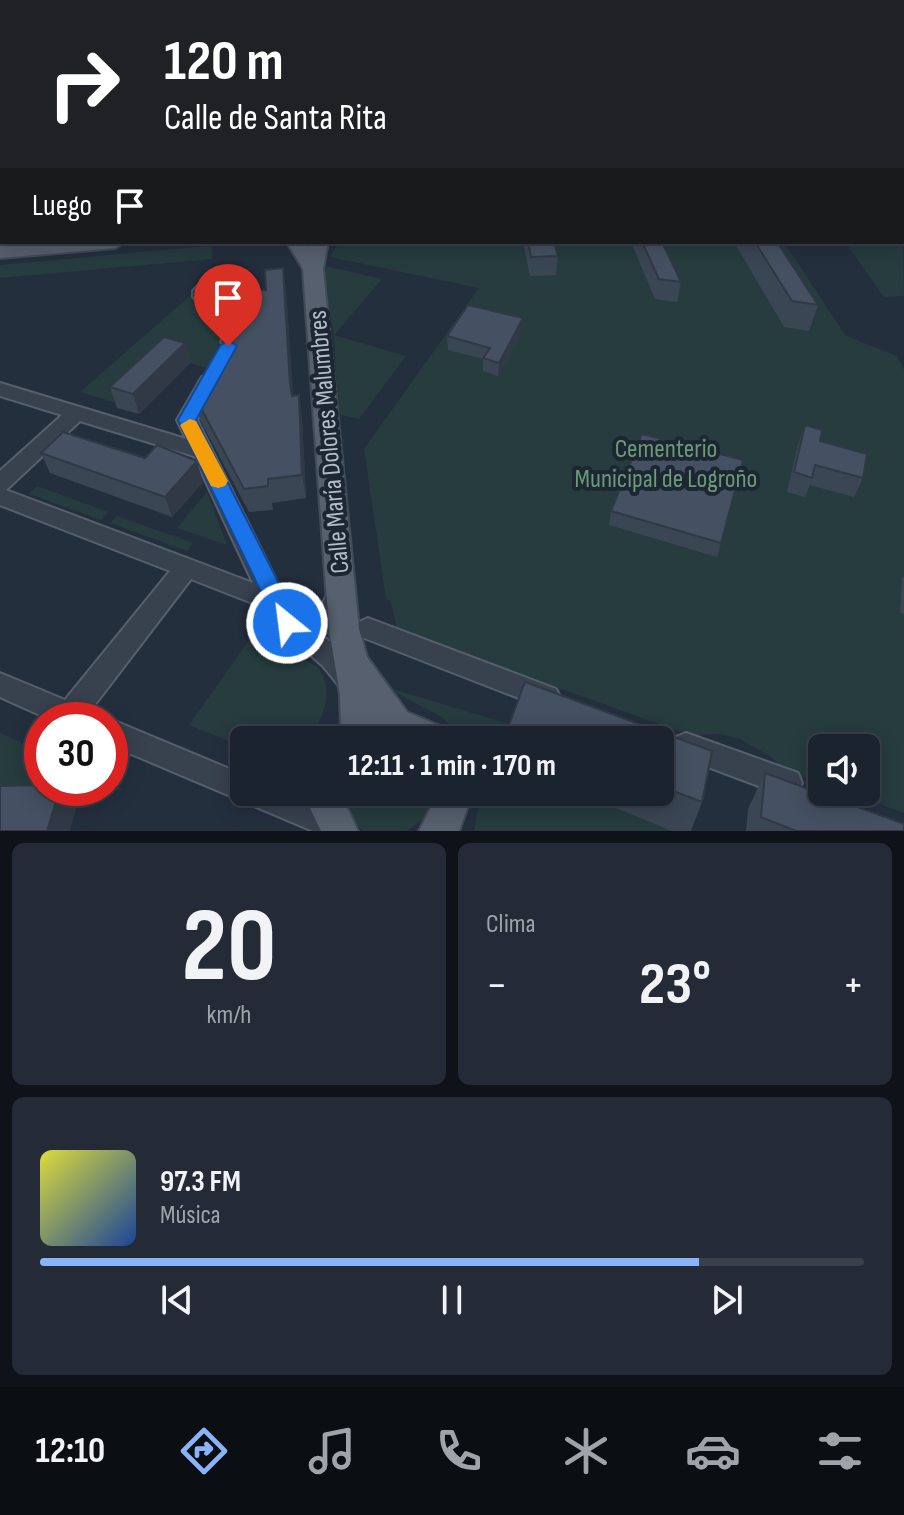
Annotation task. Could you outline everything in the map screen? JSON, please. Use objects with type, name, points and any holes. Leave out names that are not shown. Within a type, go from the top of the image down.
[{"type":"main road","points":[[0,252],[92,244]]},
{"type":"main road","name":"Calle María Dolores Malumbres","points":[[297,244],[313,269]]},
{"type":"main road","name":"Calle María Dolores Malumbres","points":[[319,244],[313,269],[344,629],[354,662],[358,701],[356,726]]},
{"type":"main road","name":"Calle María Dolores Malumbres","points":[[354,662],[397,726]]},
{"type":"main road","points":[[439,830],[452,806]]},
{"type":"street","points":[[225,300],[236,303],[241,309],[240,324],[187,420],[287,623],[338,661],[358,701]]},
{"type":"street","points":[[0,389],[205,452]]},
{"type":"street","points":[[0,484],[75,414]]},
{"type":"street","points":[[0,496],[274,601],[299,623],[315,626],[327,622],[335,612],[341,586]]},
{"type":"street","points":[[88,702],[188,566]]},
{"type":"street","points":[[368,629],[572,706]]},
{"type":"street","points":[[0,685],[39,702]]},
{"type":"street","points":[[128,740],[230,782]]},
{"type":"street","points":[[674,742],[808,790]]},
{"type":"street","points":[[302,806],[334,816]]},
{"type":"green space","name":"Cementerio Municipal de Logroño","points":[[338,244],[785,244],[846,336],[897,356],[904,370],[904,813],[880,804],[880,734],[808,734],[808,779],[786,771],[771,757],[740,739],[719,734],[690,735],[674,729],[674,726],[665,726],[397,630],[391,601],[386,599],[364,449],[479,288],[330,257]]},
{"type":"green space","points":[[846,244],[903,244],[904,296],[884,297]]},
{"type":"green space","points":[[212,247],[212,259],[0,278],[0,265]]},
{"type":"green space","points":[[321,265],[382,279],[334,335]]},
{"type":"green space","points":[[192,294],[199,301],[232,308],[234,318],[207,368],[169,357],[120,404],[80,392]]},
{"type":"green space","points":[[334,335],[406,356],[359,419],[338,414]]},
{"type":"green space","points":[[37,486],[108,512],[101,520],[29,494]]},
{"type":"green space","points":[[207,492],[227,545],[177,528]]},
{"type":"green space","points":[[117,516],[193,543],[187,551],[110,523]]},
{"type":"green space","points":[[262,622],[283,645],[319,669],[324,678],[326,698],[316,726],[230,726],[230,741],[189,725]]},
{"type":"green space","points":[[386,687],[516,726],[451,726],[443,718]]},
{"type":"green space","points":[[0,733],[24,744],[24,793],[0,794]]},
{"type":"green space","points":[[345,806],[431,806],[427,817],[407,831],[364,831],[351,821]]},
{"type":"green space","points":[[478,806],[616,806],[680,831],[474,831]]},
{"type":"building","points":[[528,244],[555,244],[558,256],[531,257]]},
{"type":"building","points":[[643,244],[663,244],[681,282],[659,279]]},
{"type":"building","points":[[756,244],[778,244],[818,305],[792,301]]},
{"type":"building","points":[[283,268],[290,384],[292,396],[299,395],[302,475],[268,479],[268,486],[244,489],[195,397],[257,290],[266,290],[265,270]]},
{"type":"building","points":[[468,305],[523,318],[499,363],[483,358],[490,348],[447,336]]},
{"type":"building","points":[[164,337],[185,343],[133,394],[110,387]]},
{"type":"building","points":[[805,425],[822,430],[820,441],[867,454],[863,478],[815,465],[812,478],[794,472]]},
{"type":"building","points":[[63,432],[145,458],[157,445],[197,461],[165,497],[41,453]]},
{"type":"building","points":[[642,434],[743,460],[721,543],[611,511]]},
{"type":"building","points":[[525,682],[644,726],[511,726],[509,725]]},
{"type":"building","points":[[674,737],[712,751],[702,802],[674,791]]},
{"type":"building","points":[[765,773],[808,789],[808,806],[855,806],[904,824],[904,831],[796,831],[761,817]]},
{"type":"building","points":[[24,785],[24,806],[55,806],[47,831],[0,831],[0,786]]},
{"type":"slow traffic","points":[[190,425],[218,481]]},
{"type":"route","points":[[228,346],[187,420],[287,623]]}]
